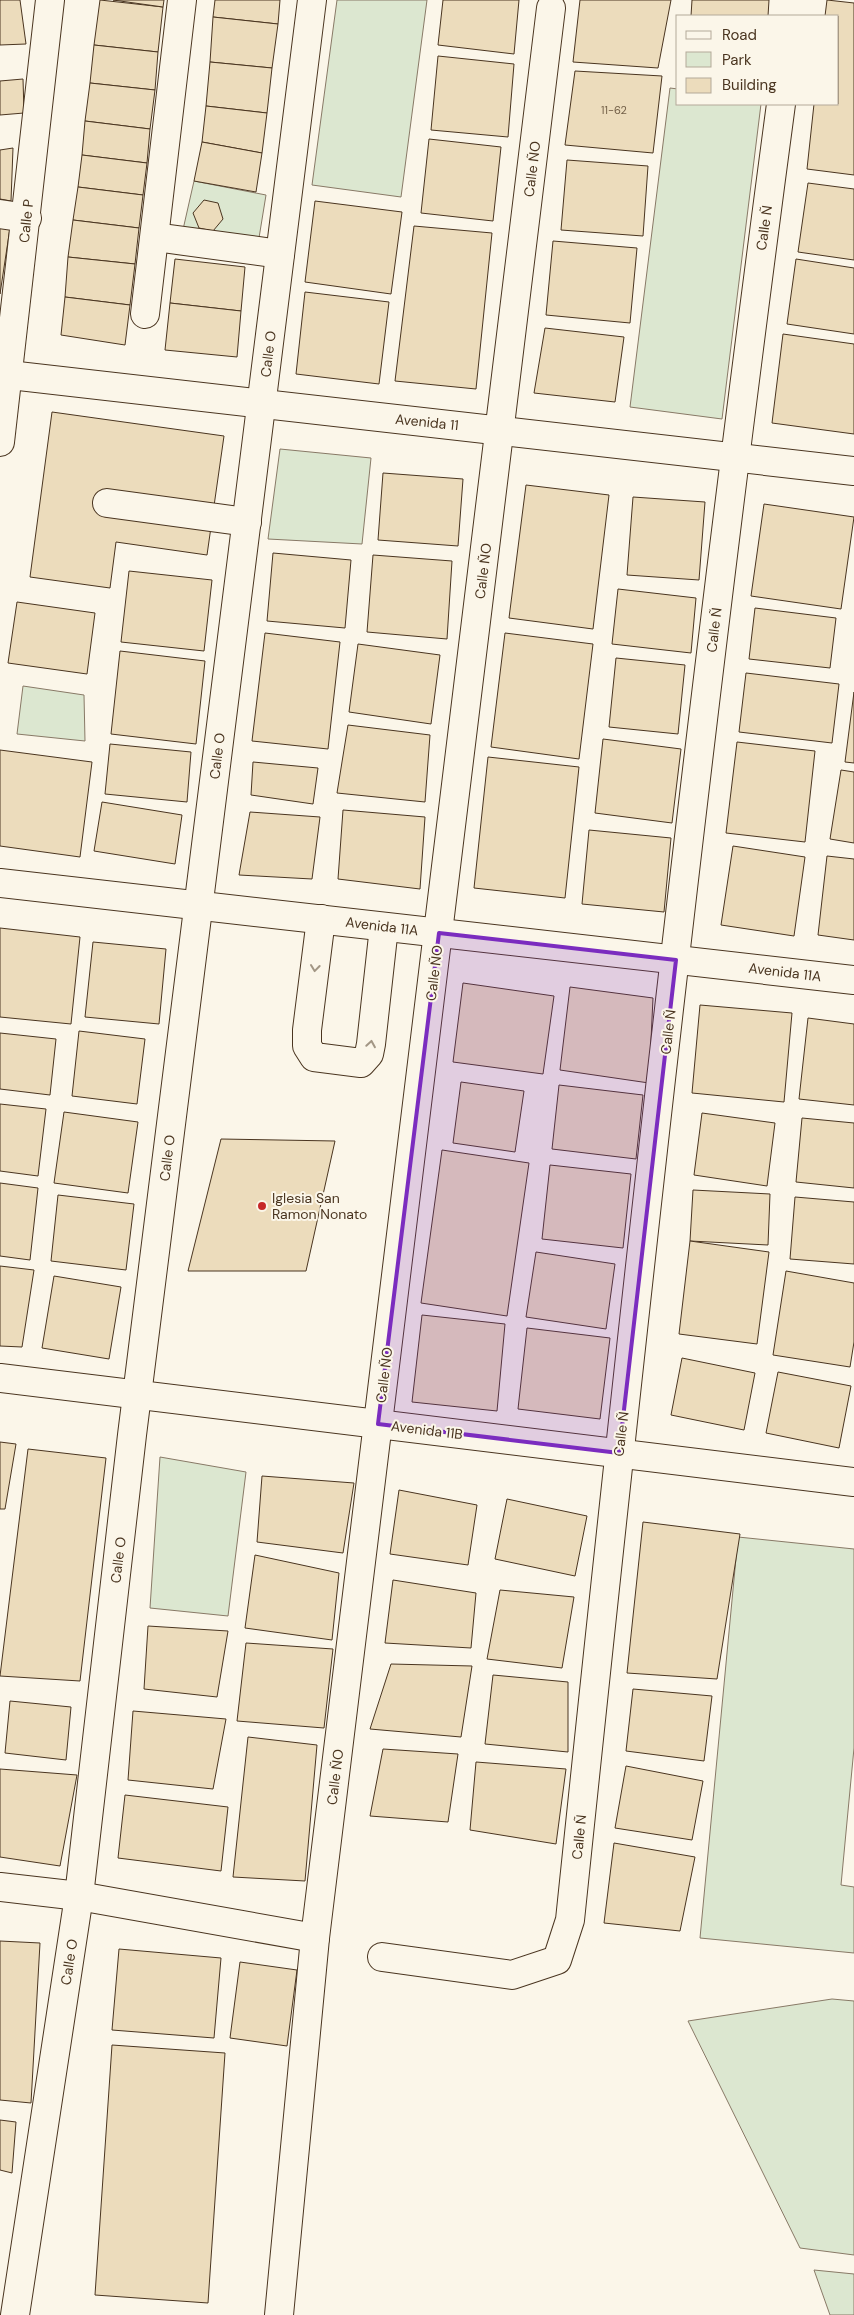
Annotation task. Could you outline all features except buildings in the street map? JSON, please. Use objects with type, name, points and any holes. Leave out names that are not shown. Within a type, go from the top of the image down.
[{"type":"street","name":"Calle P","points":[[0,442],[4,374],[27,218],[50,0]]},
{"type":"street","points":[[145,314],[182,0]]},
{"type":"street","name":"Calle O","points":[[15,2315],[79,1896],[137,1394],[312,0]]},
{"type":"street","name":"Calle ÑO","points":[[279,2315],[315,1938],[551,8]]},
{"type":"street","name":"Calle Ñ","points":[[382,1957],[512,1975],[557,1960],[570,1920],[619,1453],[734,458],[781,105]]},
{"type":"street","points":[[0,214],[27,218]]},
{"type":"street","points":[[154,237],[280,254]]},
{"type":"street","name":"Avenida 11","points":[[4,374],[854,471]]},
{"type":"street","points":[[107,503],[246,522]]},
{"type":"street","name":"Avenida 11A","points":[[0,883],[854,980]]},
{"type":"street","points":[[321,919],[307,1030],[307,1046],[314,1057],[361,1063],[369,1054],[371,1044],[384,927]]},
{"type":"street","name":"Avenida 11B","points":[[0,1378],[854,1482]]},
{"type":"street","points":[[0,1887],[79,1896],[315,1938]]},
{"type":"highlighted area","points":[[439,933],[676,960],[619,1453],[378,1424]]},
{"type":"green space","points":[[337,0],[427,0],[401,197],[312,185]]},
{"type":"green space","points":[[670,88],[676,89],[676,105],[761,105],[722,419],[630,407]]},
{"type":"green space","points":[[194,181],[266,195],[258,244],[182,234]]},
{"type":"green space","points":[[280,449],[371,458],[362,544],[268,539]]},
{"type":"green space","points":[[23,686],[84,695],[85,741],[17,734]]},
{"type":"green space","points":[[160,1457],[246,1472],[228,1616],[150,1608]]},
{"type":"green space","points":[[738,1537],[854,1549],[854,1748],[841,1885],[854,1887],[854,1953],[700,1938]]},
{"type":"green space","points":[[832,1999],[854,2001],[854,2255],[800,2248],[688,2021]]},
{"type":"green space","points":[[814,2270],[854,2274],[854,2315],[830,2315]]},
{"type":"place","name":"Iglesia San Ramon Nonato","points":[[262,1206]]}]
